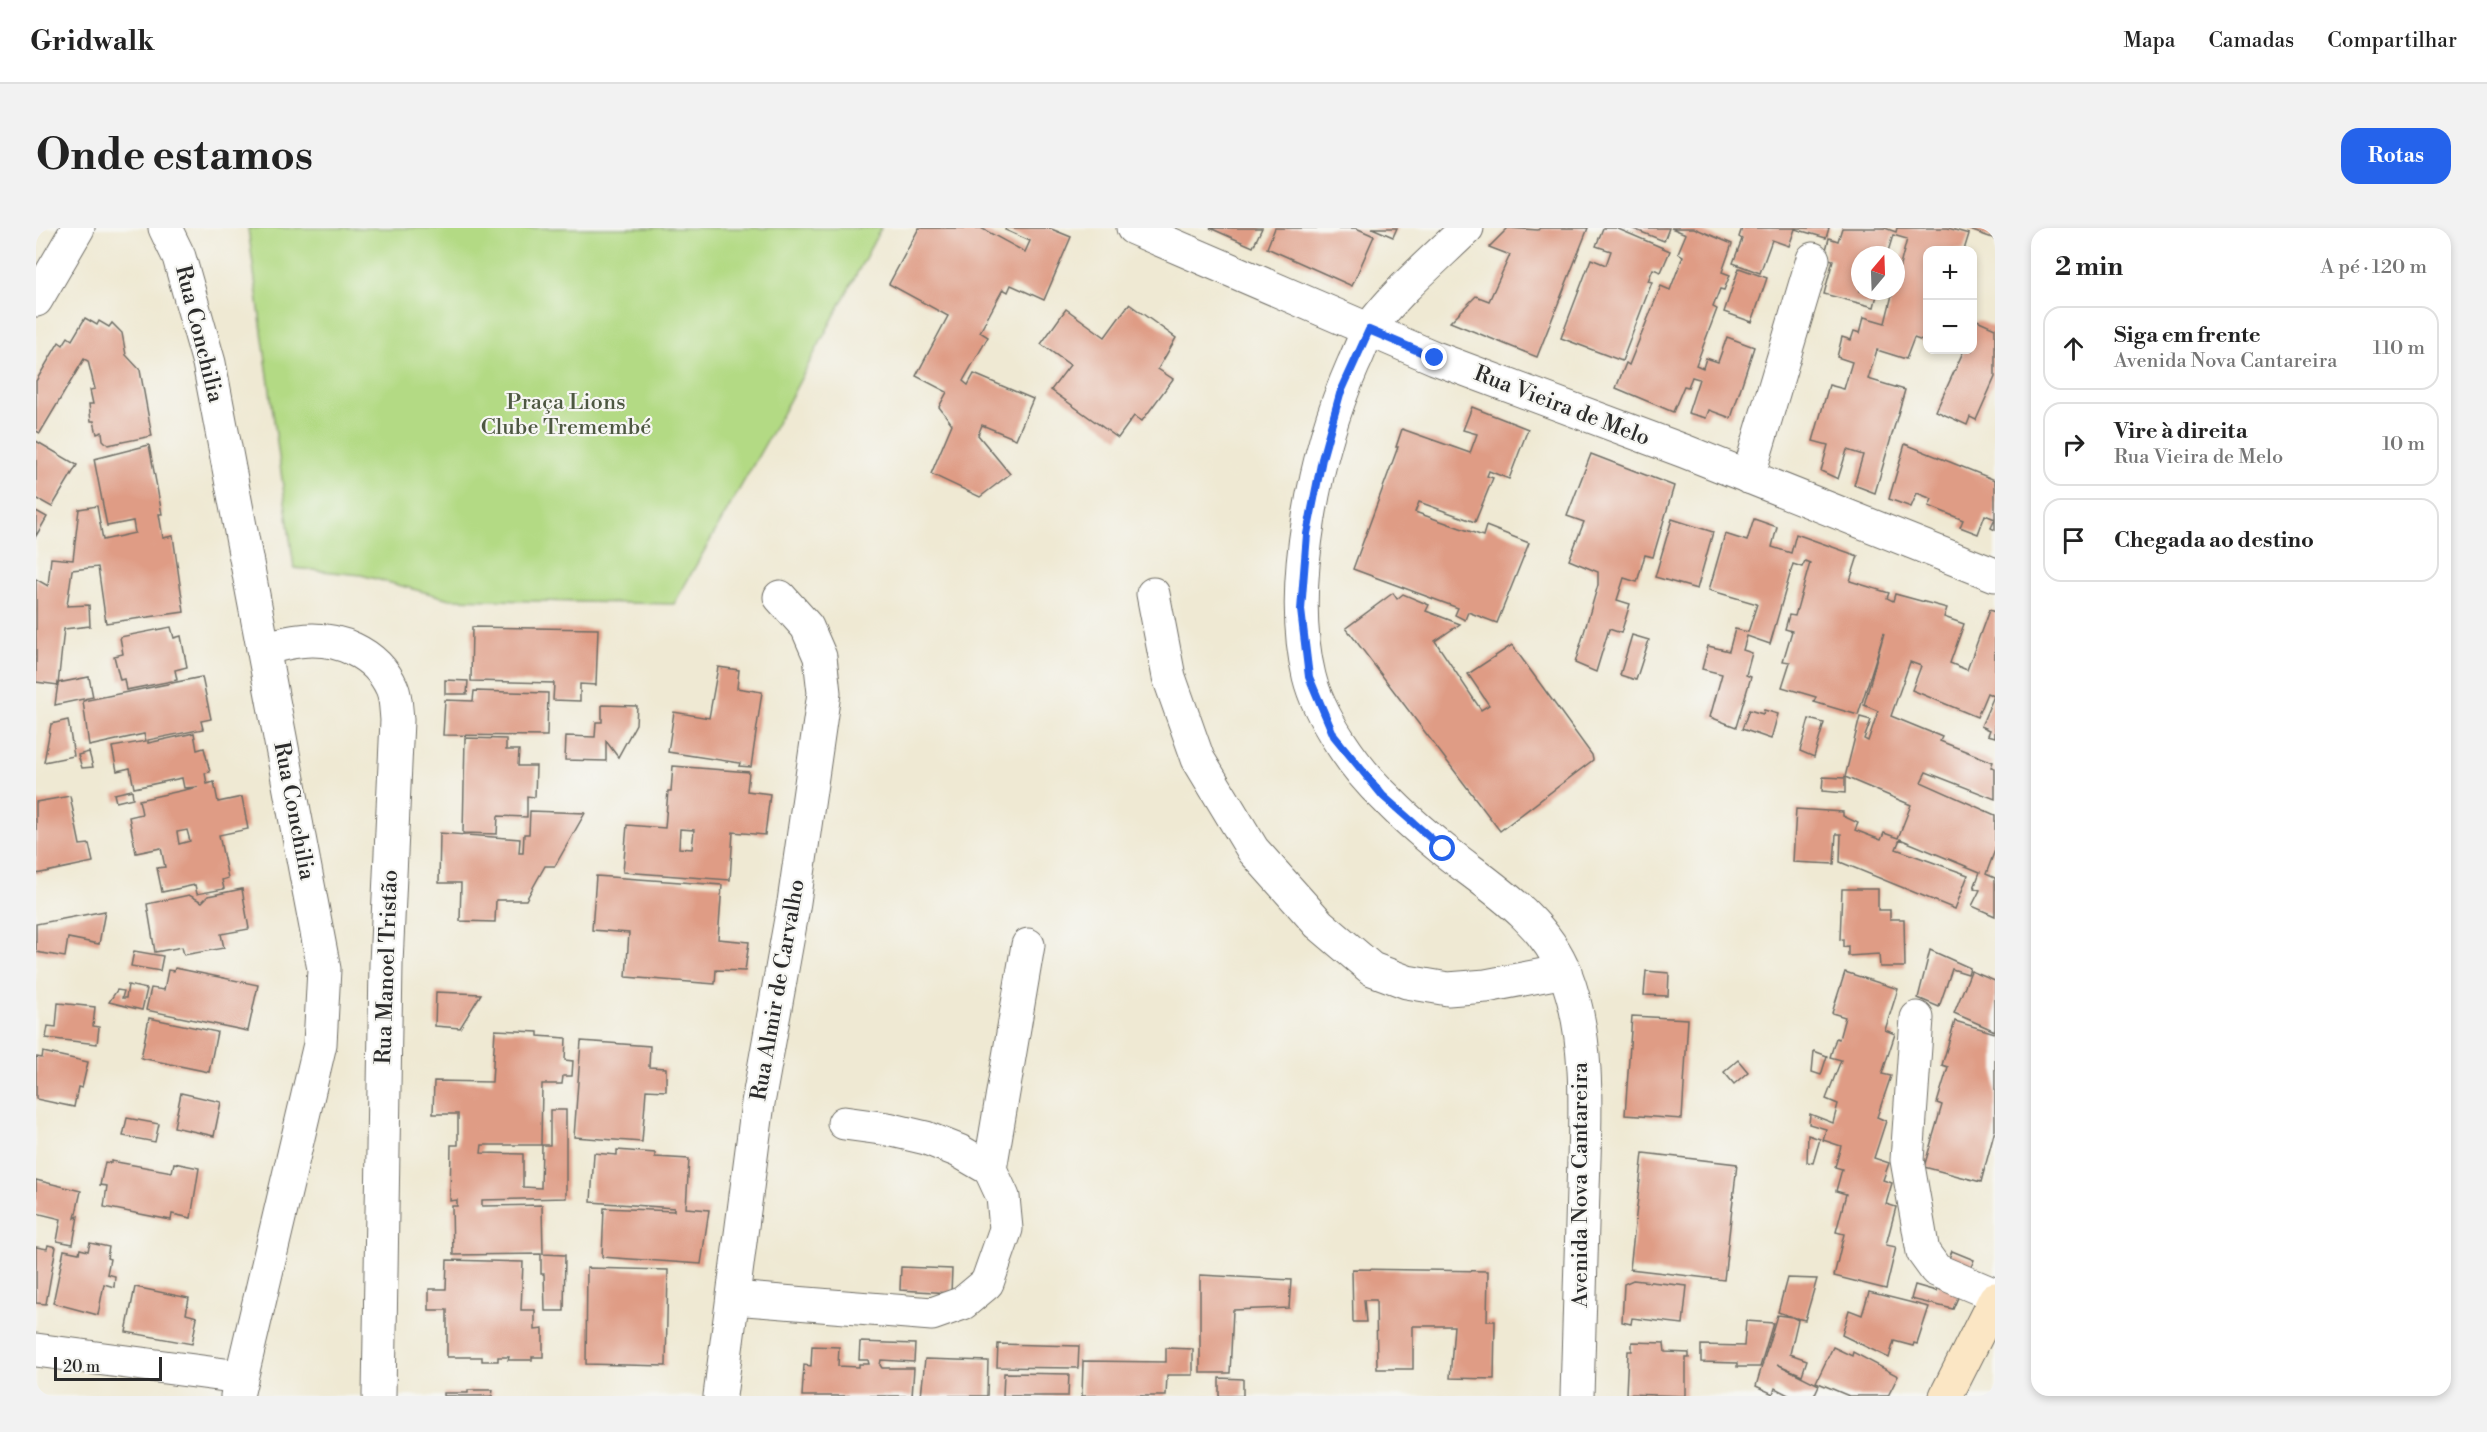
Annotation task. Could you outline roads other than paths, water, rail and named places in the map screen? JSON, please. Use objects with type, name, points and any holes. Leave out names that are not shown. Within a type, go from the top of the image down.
[{"type":"main road","points":[[1946,1396],[1995,1297]]},
{"type":"street","points":[[36,300],[78,228]]},
{"type":"street","name":"Rua Conchilia","points":[[165,228],[179,257],[209,363],[324,969],[320,1044],[238,1387]]},
{"type":"street","name":"Rua Vieira de Melo","points":[[1133,228],[1435,358],[1748,477],[1995,575]]},
{"type":"street","name":"Avenida Nova Cantareira","points":[[1467,228],[1405,287],[1369,330],[1340,394],[1322,459],[1307,534],[1301,610],[1309,677],[1334,736],[1383,796],[1443,849],[1510,900],[1545,939],[1565,971],[1580,1039],[1585,1107],[1577,1396]]},
{"type":"street","points":[[1748,477],[1813,259]]},
{"type":"street","points":[[1153,594],[1169,677],[1198,759],[1253,850],[1319,924],[1372,969],[1407,982],[1448,989],[1486,986],[1565,971]]},
{"type":"street","name":"Rua Almir de Carvalho","points":[[720,1396],[758,1103],[794,902],[824,693],[820,657],[807,627],[780,597]]},
{"type":"street","name":"Rua Manoel Tristão","points":[[263,650],[298,641],[323,640],[353,648],[377,664],[393,689],[397,720],[386,964],[379,1396]]},
{"type":"street","points":[[733,1298],[932,1314],[963,1303],[987,1283],[1006,1229],[1003,1197],[990,1169],[1028,945]]},
{"type":"street","points":[[1917,1018],[1907,1160],[1923,1252],[1936,1270],[1995,1297]]},
{"type":"street","points":[[844,1123],[888,1129],[926,1138],[959,1151],[990,1169]]},
{"type":"street","points":[[36,1350],[238,1387]]},
{"type":"park label","name":"Praça Lions Clube Tremembé","points":[[566,414]]}]
